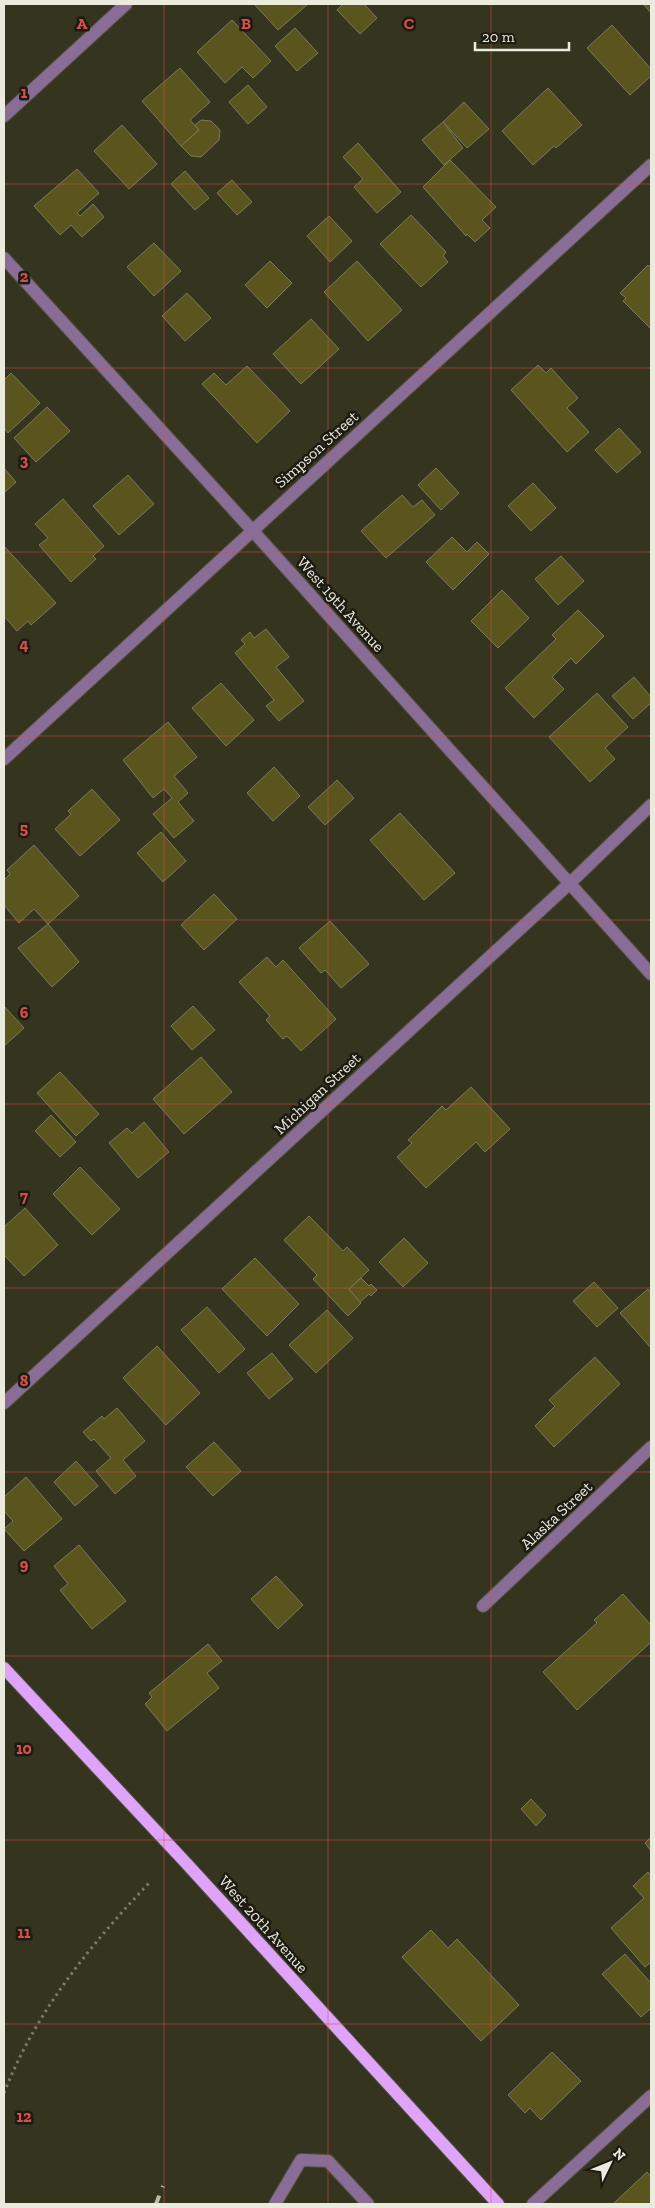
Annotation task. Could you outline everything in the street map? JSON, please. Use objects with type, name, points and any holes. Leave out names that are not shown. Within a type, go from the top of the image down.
[{"type":"main road","name":"West 20th Avenue","points":[[4,1668],[186,1863],[498,2204]]},
{"type":"street","points":[[4,116],[126,4]]},
{"type":"street","name":"Simpson Street","points":[[4,759],[651,164]]},
{"type":"street","name":"West 19th Avenue","points":[[4,258],[252,530],[651,974]]},
{"type":"street","name":"Michigan Street","points":[[4,1403],[569,884],[651,805]]},
{"type":"street","name":"Alaska Street","points":[[483,1606],[651,1447]]},
{"type":"street","points":[[533,2204],[651,2096]]},
{"type":"street","points":[[275,2204],[301,2160],[328,2162],[368,2204]]},
{"type":"path","points":[[4,2093],[35,2026],[106,1929],[151,1881]]},
{"type":"building","points":[[254,4],[308,4],[278,30]]},
{"type":"building","points":[[343,4],[364,4],[377,18],[360,34],[337,10]]},
{"type":"building","points":[[643,4],[651,4],[651,13]]},
{"type":"building","points":[[232,20],[271,61],[253,78],[242,67],[225,83],[197,52]]},
{"type":"building","points":[[612,25],[651,69],[651,76],[630,95],[587,48]]},
{"type":"building","points":[[295,28],[318,53],[297,71],[275,46]]},
{"type":"building","points":[[180,68],[210,102],[190,120],[199,130],[181,146],[142,101]]},
{"type":"building","points":[[248,85],[267,107],[248,124],[229,102]]},
{"type":"building","points":[[548,88],[582,125],[533,165],[502,131]]},
{"type":"building","points":[[464,102],[489,129],[467,148],[443,122]]},
{"type":"building","points":[[201,120],[211,121],[220,130],[219,140],[201,157],[191,156],[181,146],[199,130],[195,125]]},
{"type":"building","points":[[443,122],[463,148],[444,165],[422,140]]},
{"type":"building","points":[[122,125],[157,164],[129,189],[94,151]]},
{"type":"building","points":[[358,143],[401,192],[377,213],[354,187],[363,179],[343,157]]},
{"type":"building","points":[[450,160],[496,207],[482,220],[490,228],[475,242],[467,234],[466,236],[423,187]]},
{"type":"building","points":[[77,169],[99,193],[77,213],[80,216],[93,204],[104,217],[82,237],[71,225],[60,235],[34,206]]},
{"type":"building","points":[[185,171],[209,198],[195,210],[171,184]]},
{"type":"building","points":[[232,180],[252,202],[237,215],[217,193]]},
{"type":"building","points":[[411,215],[446,252],[443,256],[448,262],[421,287],[380,244]]},
{"type":"building","points":[[329,216],[352,241],[330,262],[307,236]]},
{"type":"building","points":[[154,243],[181,271],[154,296],[127,267]]},
{"type":"building","points":[[270,261],[292,283],[267,308],[245,285]]},
{"type":"building","points":[[357,261],[402,310],[368,341],[324,292]]},
{"type":"building","points":[[648,265],[651,268],[651,329],[623,301],[626,298],[620,293]]},
{"type":"building","points":[[187,293],[211,318],[185,341],[162,316]]},
{"type":"building","points":[[311,319],[339,349],[301,384],[273,354]]},
{"type":"building","points":[[538,365],[546,373],[551,368],[578,398],[567,408],[589,432],[567,452],[511,390]]},
{"type":"building","points":[[247,366],[290,411],[257,443],[202,384],[214,373],[226,385]]},
{"type":"building","points":[[11,373],[40,403],[8,433],[4,428],[4,380]]},
{"type":"building","points":[[47,407],[70,431],[36,462],[14,438]]},
{"type":"building","points":[[619,428],[641,452],[617,473],[595,450]]},
{"type":"building","points":[[4,468],[16,482],[4,493]]},
{"type":"building","points":[[436,468],[459,493],[441,510],[418,485]]},
{"type":"building","points":[[128,475],[154,504],[119,535],[93,506]]},
{"type":"building","points":[[533,483],[556,508],[531,531],[508,506]]},
{"type":"building","points":[[402,495],[413,507],[422,500],[435,515],[386,558],[361,531]]},
{"type":"building","points":[[63,499],[104,546],[93,556],[96,559],[71,582],[39,545],[48,538],[35,524]]},
{"type":"building","points":[[452,537],[467,552],[477,542],[489,554],[453,590],[426,562]]},
{"type":"building","points":[[4,546],[56,603],[31,625],[28,621],[17,631],[4,616]]},
{"type":"building","points":[[561,556],[584,581],[558,605],[535,579]]},
{"type":"building","points":[[502,590],[529,618],[498,648],[471,621]]},
{"type":"building","points":[[578,610],[604,636],[576,664],[571,658],[552,677],[564,689],[534,718],[505,688],[556,639],[552,635]]},
{"type":"building","points":[[266,629],[289,657],[276,667],[304,701],[279,721],[266,706],[274,700],[235,653],[245,644],[241,640],[250,632],[254,638]]},
{"type":"building","points":[[634,677],[651,697],[651,703],[633,719],[612,696]]},
{"type":"building","points":[[221,683],[254,720],[226,746],[192,708]]},
{"type":"building","points":[[597,693],[628,727],[605,748],[615,759],[590,782],[549,737]]},
{"type":"building","points":[[168,722],[197,757],[174,776],[188,793],[178,802],[194,821],[174,838],[153,814],[172,798],[164,789],[153,798],[123,760]]},
{"type":"building","points":[[274,767],[300,796],[273,821],[247,793]]},
{"type":"building","points":[[337,780],[354,798],[325,825],[308,807]]},
{"type":"building","points":[[92,789],[120,820],[80,856],[55,829],[71,814],[68,811]]},
{"type":"building","points":[[400,813],[455,873],[424,900],[370,840]]},
{"type":"building","points":[[161,832],[186,861],[163,882],[137,853]]},
{"type":"building","points":[[34,845],[79,896],[48,924],[34,909],[19,923],[4,905],[4,880],[10,874],[7,870]]},
{"type":"building","points":[[214,894],[237,919],[204,950],[181,925]]},
{"type":"building","points":[[330,921],[369,964],[341,988],[325,970],[321,973],[299,948]]},
{"type":"building","points":[[48,924],[79,962],[52,987],[18,948]]},
{"type":"building","points":[[267,957],[276,967],[283,960],[336,1019],[301,1051],[287,1036],[283,1039],[266,1020],[270,1016],[239,982]]},
{"type":"building","points":[[4,1006],[24,1028],[4,1046]]},
{"type":"building","points":[[193,1006],[215,1030],[192,1050],[171,1026]]},
{"type":"building","points":[[201,1057],[232,1092],[184,1134],[153,1099]]},
{"type":"building","points":[[60,1072],[99,1114],[76,1136],[37,1093]]},
{"type":"building","points":[[471,1087],[510,1129],[485,1152],[476,1142],[426,1188],[397,1157],[412,1143],[408,1140],[442,1106],[446,1110]]},
{"type":"building","points":[[51,1115],[76,1142],[60,1157],[35,1131]]},
{"type":"building","points":[[144,1122],[169,1152],[138,1178],[109,1143],[127,1128],[132,1133]]},
{"type":"building","points":[[80,1167],[120,1209],[92,1235],[53,1194]]},
{"type":"building","points":[[25,1208],[58,1245],[24,1276],[4,1255],[4,1227]]},
{"type":"building","points":[[309,1216],[343,1251],[347,1247],[369,1270],[349,1289],[361,1303],[348,1316],[313,1279],[317,1275],[284,1240]]},
{"type":"building","points":[[404,1238],[428,1263],[403,1287],[379,1262]]},
{"type":"building","points":[[255,1258],[299,1304],[267,1336],[222,1289]]},
{"type":"building","points":[[361,1278],[369,1286],[371,1284],[377,1290],[360,1302],[349,1289]]},
{"type":"building","points":[[594,1282],[618,1308],[597,1327],[573,1301]]},
{"type":"building","points":[[648,1289],[651,1293],[651,1348],[620,1313]]},
{"type":"building","points":[[207,1307],[245,1349],[219,1373],[181,1330]]},
{"type":"building","points":[[327,1310],[353,1338],[316,1373],[289,1345]]},
{"type":"building","points":[[157,1346],[200,1393],[166,1425],[123,1378]]},
{"type":"building","points":[[272,1353],[293,1379],[269,1399],[247,1373]]},
{"type":"building","points":[[595,1357],[620,1384],[554,1447],[535,1426],[555,1406],[549,1400]]},
{"type":"building","points":[[117,1408],[145,1441],[123,1460],[136,1476],[115,1494],[96,1471],[111,1458],[94,1439],[91,1441],[83,1432],[102,1416],[104,1419]]},
{"type":"building","points":[[214,1442],[241,1471],[213,1496],[186,1467]]},
{"type":"building","points":[[76,1461],[98,1486],[75,1506],[54,1482]]},
{"type":"building","points":[[26,1477],[62,1519],[24,1551],[4,1529],[13,1521],[4,1511],[4,1497]]},
{"type":"building","points":[[79,1545],[126,1601],[92,1629],[60,1590],[68,1584],[54,1566]]},
{"type":"building","points":[[276,1576],[303,1605],[278,1629],[251,1599]]},
{"type":"building","points":[[623,1594],[651,1625],[651,1642],[577,1710],[543,1672],[597,1623],[594,1620]]},
{"type":"building","points":[[208,1644],[222,1661],[207,1673],[219,1688],[167,1731],[145,1704],[152,1697],[149,1693]]},
{"type":"building","points":[[531,1799],[546,1815],[536,1826],[521,1809]]},
{"type":"building","points":[[651,1837],[651,1851],[645,1843]]},
{"type":"building","points":[[648,1872],[651,1876],[651,1962],[645,1967],[611,1928],[644,1898],[633,1886]]},
{"type":"building","points":[[431,1930],[448,1948],[457,1939],[519,2005],[481,2041],[402,1957]]},
{"type":"building","points":[[625,1954],[651,1983],[651,2008],[641,2017],[602,1974]]},
{"type":"building","points":[[552,2052],[581,2081],[541,2120],[530,2108],[525,2113],[508,2095]]},
{"type":"building","points":[[647,2172],[651,2177],[651,2204],[613,2204]]},
{"type":"railway","points":[[156,2204],[163,2186]]}]
